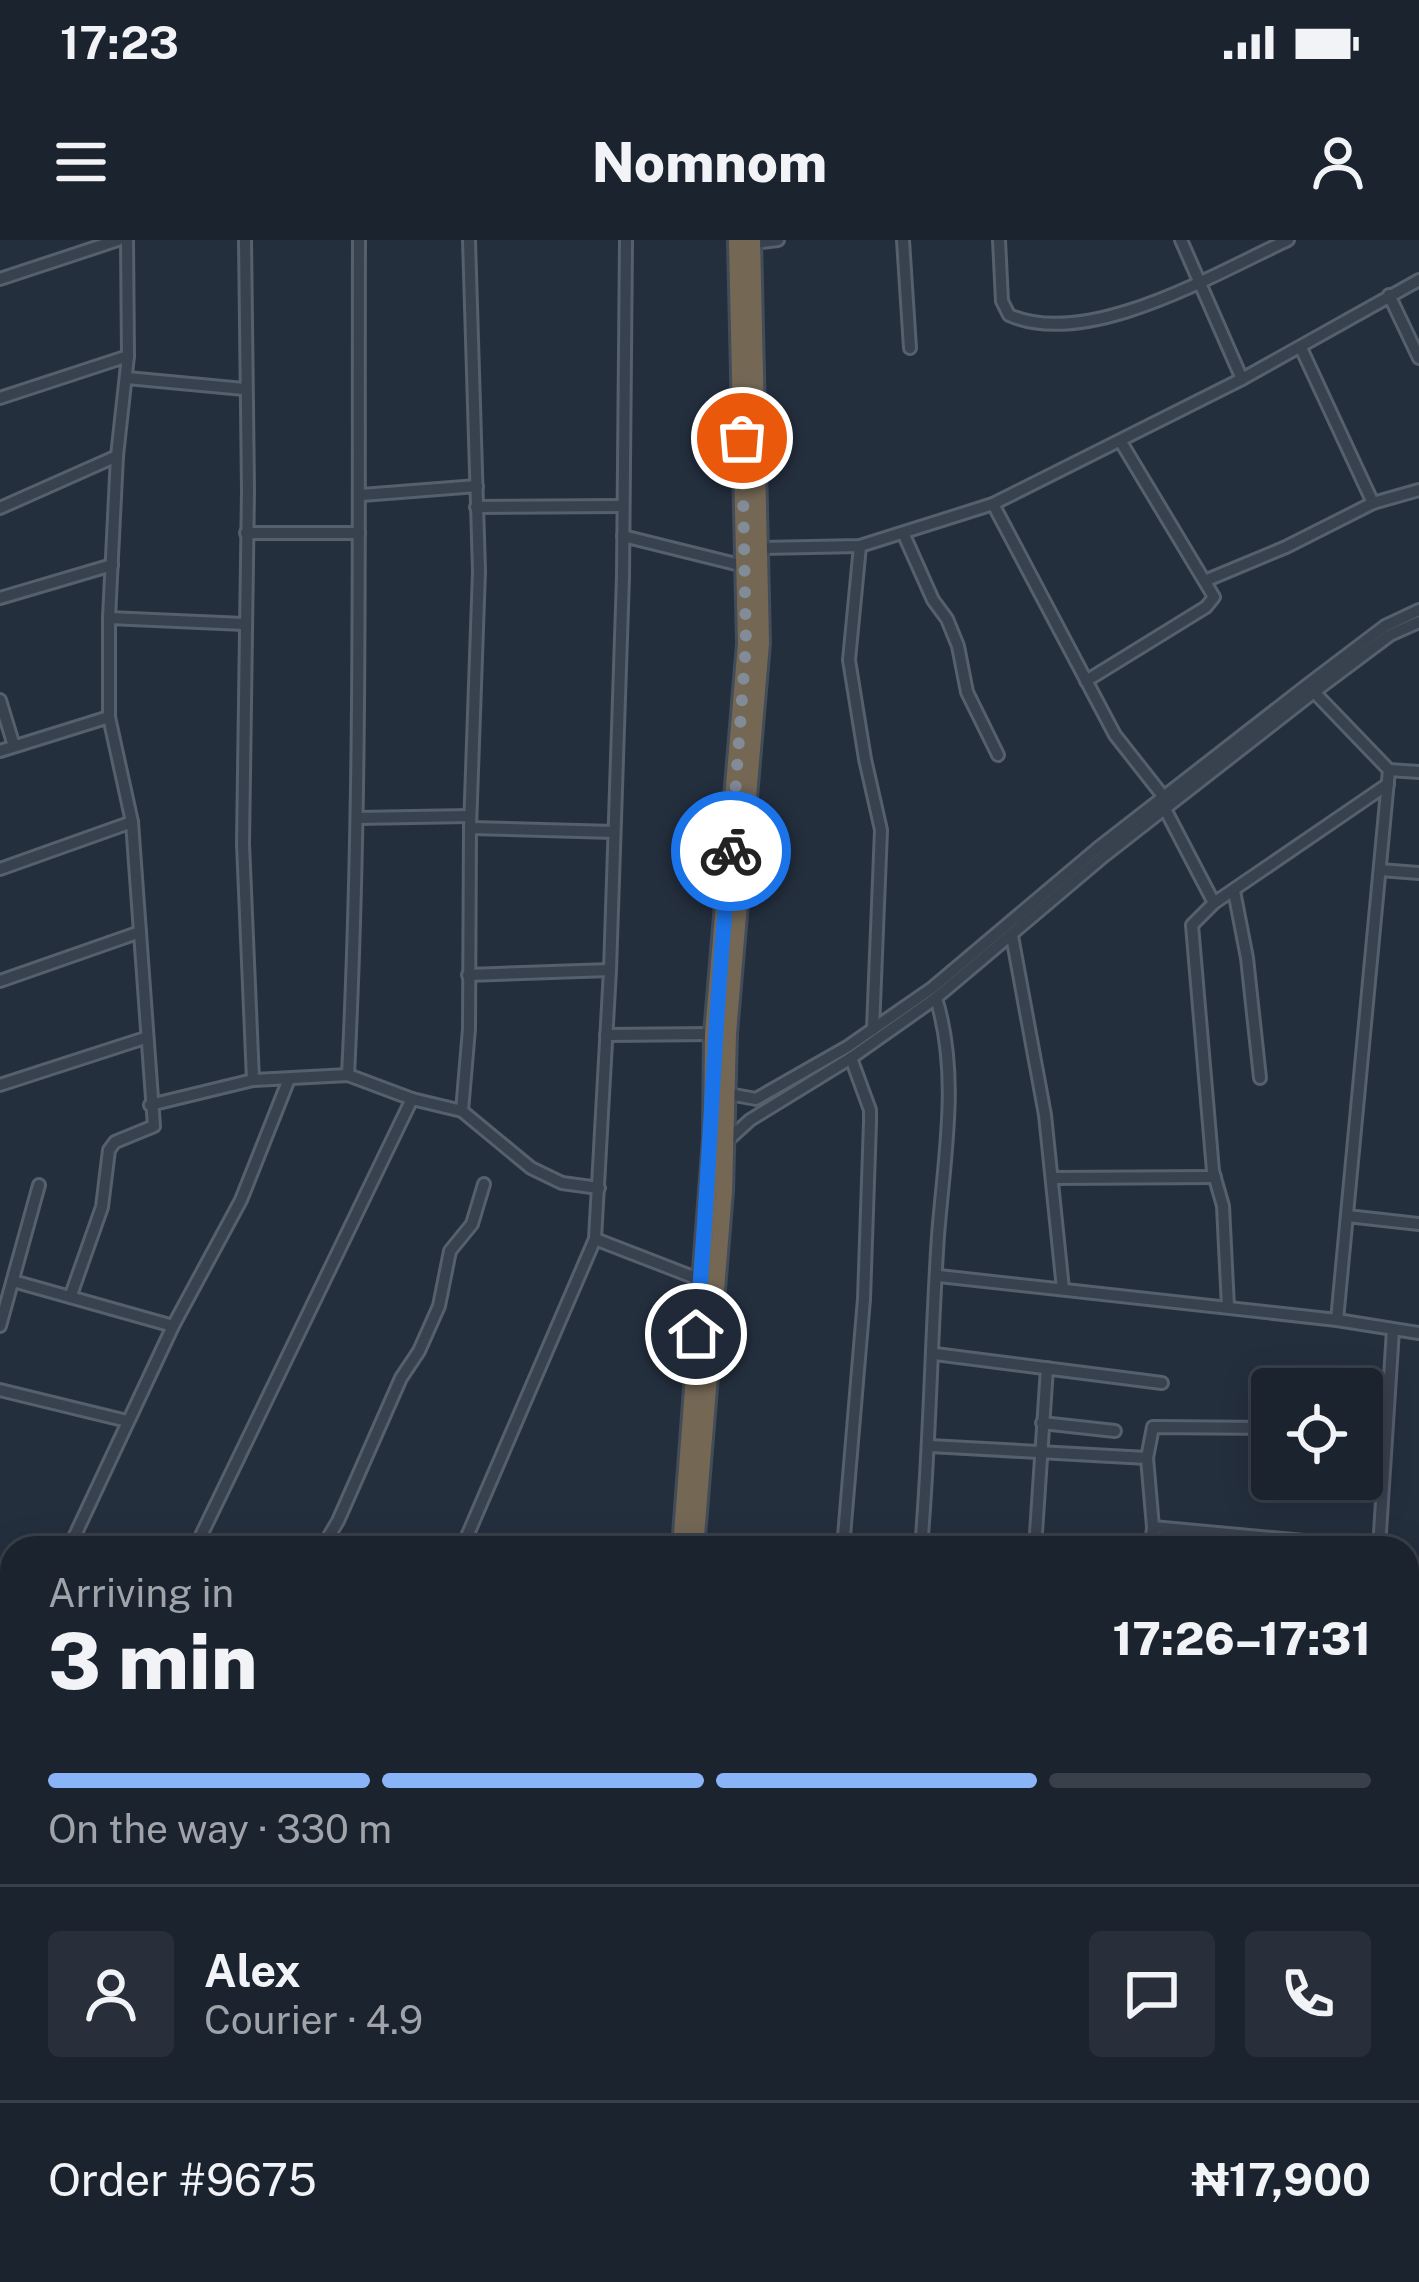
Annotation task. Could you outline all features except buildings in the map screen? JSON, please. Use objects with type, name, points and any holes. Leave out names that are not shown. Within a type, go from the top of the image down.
[{"type":"highway","points":[[696,1536],[729,1094],[729,932],[749,554],[747,241]]},
{"type":"highway","points":[[682,1536],[712,1138],[713,1034],[729,932]]},
{"type":"street","points":[[0,279],[122,240],[128,356],[117,456],[109,619],[110,717],[132,822],[154,1126],[115,1142],[109,1150],[102,1208],[71,1295]]},
{"type":"street","points":[[245,240],[243,844],[254,1080]]},
{"type":"street","points":[[348,1075],[362,495],[359,240]]},
{"type":"street","points":[[462,1111],[469,1029],[479,571],[469,240]]},
{"type":"street","points":[[467,1536],[595,1239],[610,970],[626,240]]},
{"type":"street","points":[[747,241],[778,240]]},
{"type":"street","points":[[903,240],[910,348]]},
{"type":"street","points":[[999,240],[1002,301],[1009,315],[1024,321],[1077,325],[1199,281],[1288,240]]},
{"type":"street","points":[[1181,240],[1242,379]]},
{"type":"street","points":[[622,536],[749,554],[860,546],[904,535],[992,504],[1121,442],[1419,280]]},
{"type":"street","points":[[1389,295],[1419,358]]},
{"type":"street","points":[[1301,348],[1373,503]]},
{"type":"street","points":[[0,398],[128,356]]},
{"type":"street","points":[[127,378],[244,389]]},
{"type":"street","points":[[1086,681],[1212,603],[1207,580],[1121,442]]},
{"type":"street","points":[[0,508],[117,456]]},
{"type":"street","points":[[362,495],[477,487]]},
{"type":"street","points":[[1207,580],[1373,503],[1419,490]]},
{"type":"street","points":[[992,504],[1115,734],[1164,802],[1214,903]]},
{"type":"street","points":[[476,507],[623,506]]},
{"type":"street","points":[[246,533],[359,533]]},
{"type":"street","points":[[904,535],[933,601],[947,620],[958,646],[967,692],[998,755]]},
{"type":"street","points":[[860,546],[850,660],[881,830],[873,1029]]},
{"type":"street","points":[[0,598],[112,565]]},
{"type":"street","points":[[729,1094],[756,1099],[932,988],[1384,626],[1419,610]]},
{"type":"street","points":[[109,619],[244,624]]},
{"type":"street","points":[[727,1141],[751,1120],[936,998],[1164,802],[1390,635],[1419,622]]},
{"type":"street","points":[[1314,692],[1389,770],[1419,772]]},
{"type":"street","points":[[0,700],[14,746]]},
{"type":"street","points":[[0,752],[110,717]]},
{"type":"street","points":[[1337,1319],[1389,770]]},
{"type":"street","points":[[1228,1307],[1223,1206],[1202,1068],[1192,925],[1214,903],[1388,784]]},
{"type":"street","points":[[357,818],[614,832]]},
{"type":"street","points":[[0,869],[132,822]]},
{"type":"street","points":[[1380,870],[1419,873]]},
{"type":"street","points":[[1234,891],[1247,958],[1260,1078]]},
{"type":"street","points":[[0,981],[140,932]]},
{"type":"street","points":[[1012,936],[1046,1114],[1063,1289]]},
{"type":"street","points":[[468,975],[610,970]]},
{"type":"street","points":[[922,1536],[949,1082],[936,998]]},
{"type":"street","points":[[606,1035],[713,1034]]},
{"type":"street","points":[[0,1084],[145,1038]]},
{"type":"street","points":[[844,1536],[862,1318],[870,1122],[851,1058]]},
{"type":"street","points":[[150,1105],[254,1080],[348,1075],[412,1099],[462,1111],[531,1168],[562,1183],[598,1188]]},
{"type":"street","points":[[74,1536],[172,1326],[241,1200],[289,1079]]},
{"type":"street","points":[[201,1536],[412,1099]]},
{"type":"street","points":[[1053,1178],[1215,1177]]},
{"type":"street","points":[[329,1536],[401,1378],[440,1306],[450,1251],[472,1224],[484,1184]]},
{"type":"street","points":[[0,1326],[39,1185]]},
{"type":"street","points":[[1347,1216],[1419,1224]]},
{"type":"street","points":[[595,1239],[701,1280]]},
{"type":"street","points":[[938,1276],[1337,1319],[1419,1333]]},
{"type":"street","points":[[13,1281],[172,1326]]},
{"type":"street","points":[[1380,1536],[1393,1330]]},
{"type":"street","points":[[935,1354],[1162,1383]]},
{"type":"street","points":[[1035,1536],[1047,1368]]},
{"type":"street","points":[[0,1390],[127,1421]]},
{"type":"street","points":[[1042,1423],[1114,1431]]},
{"type":"street","points":[[1152,1536],[1147,1458],[1154,1427],[1251,1428]]},
{"type":"street","points":[[930,1446],[1147,1458]]},
{"type":"street","points":[[1153,1527],[1214,1536]]},
{"type":"way so far","points":[[731,851],[746,644],[742,438]]},
{"type":"route","points":[[696,1334],[712,1138],[713,1034],[731,851]]}]
